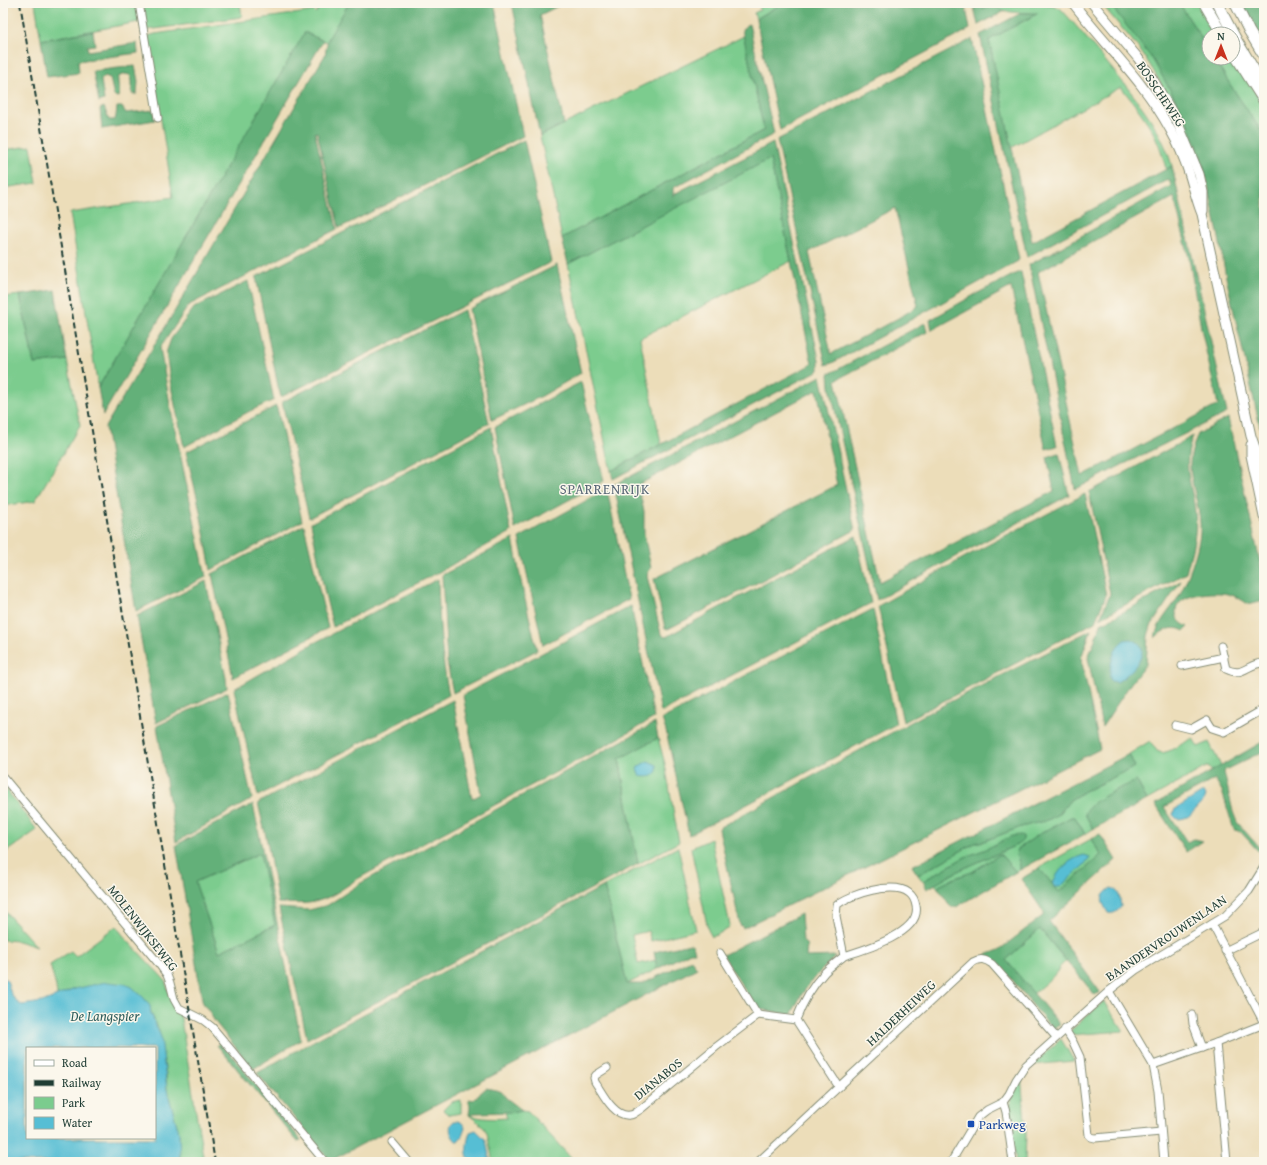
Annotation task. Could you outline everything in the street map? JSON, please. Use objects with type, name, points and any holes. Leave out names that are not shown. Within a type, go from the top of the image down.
[{"type":"highway","points":[[1204,3],[1217,26]]},
{"type":"highway","points":[[1217,3],[1237,41],[1264,86]]},
{"type":"highway","points":[[1234,3],[1264,56]]},
{"type":"highway","points":[[1241,65],[1264,101]]},
{"type":"main road","name":"BOSSCHEWEG","points":[[1072,3],[1144,88],[1170,129],[1179,148],[1202,214],[1251,436],[1260,462],[1264,482]]},
{"type":"main road","name":"BOSSCHEWEG","points":[[1092,3],[1138,58],[1152,78],[1176,119],[1199,174],[1203,192],[1202,214]]},
{"type":"main road","name":"BOSSCHEWEG","points":[[1251,436],[1252,455],[1264,517]]},
{"type":"street","points":[[139,3],[158,118]]},
{"type":"street","points":[[1221,646],[1226,668],[1232,672],[1239,672],[1264,663]]},
{"type":"street","points":[[1182,666],[1224,657]]},
{"type":"street","points":[[1175,725],[1191,729],[1207,720],[1212,728],[1224,732],[1264,709]]},
{"type":"street","name":"MOLENWIJKSEWEG","points":[[3,777],[159,964],[167,975],[174,999],[179,1008],[212,1026],[325,1162]]},
{"type":"street","name":"BAANDERVROUWENLAAN","points":[[1003,1102],[1026,1065],[1064,1029],[1109,991],[1148,962],[1225,916],[1243,899],[1264,867]]},
{"type":"street","points":[[796,1020],[799,1012],[825,972],[844,956],[881,943],[899,934],[909,926],[915,918],[917,911],[915,900],[908,892],[898,889],[881,889],[864,892],[841,901],[836,910],[844,956]]},
{"type":"street","points":[[1153,1065],[1264,1024],[1212,924]]},
{"type":"street","points":[[1225,951],[1264,932]]},
{"type":"street","points":[[720,953],[758,1015],[796,1020],[839,1087]]},
{"type":"street","name":"HALDERHEIWEG","points":[[758,1162],[973,962],[977,960],[987,960],[992,964],[1056,1037]]},
{"type":"street","points":[[1109,991],[1153,1065],[1158,1091],[1164,1162]]},
{"type":"street","name":"DIANABOS","points":[[607,1068],[596,1075],[594,1078],[595,1082],[613,1108],[619,1113],[629,1116],[641,1109],[716,1047],[758,1015]]},
{"type":"street","points":[[1192,1016],[1193,1024],[1202,1048]]},
{"type":"street","points":[[1064,1029],[1073,1042],[1080,1057],[1089,1135],[1095,1138],[1161,1132]]},
{"type":"street","points":[[1216,1043],[1227,1162]]},
{"type":"street","points":[[951,1162],[978,1117],[987,1110],[1003,1102],[1006,1112],[1013,1162]]},
{"type":"street","points":[[392,1142],[409,1162]]},
{"type":"green space","points":[[35,3],[136,3],[139,22],[41,40]]},
{"type":"green space","points":[[143,3],[240,3],[242,17],[147,30]]},
{"type":"green space","points":[[322,3],[349,3],[327,42],[305,33],[98,388],[70,213],[173,197],[148,36],[314,11],[316,13]]},
{"type":"green space","points":[[349,3],[494,3],[523,136],[339,228],[317,132],[315,133],[337,229],[189,305],[160,348],[171,410],[206,577],[136,611],[105,427],[325,55],[328,39]]},
{"type":"green space","points":[[512,3],[564,3],[540,15],[564,124],[540,136]]},
{"type":"green space","points":[[759,3],[783,3],[756,19],[754,13],[760,10]]},
{"type":"green space","points":[[783,3],[965,3],[970,29],[780,130],[756,19]]},
{"type":"green space","points":[[973,3],[981,3],[983,9],[993,4],[1005,11],[978,25]]},
{"type":"green space","points":[[981,3],[1043,3],[1060,8],[1108,64],[1146,112],[1161,138],[1172,166],[1166,169],[1156,137],[1121,87],[1011,148],[989,40],[1037,14],[1010,12],[993,4],[983,9]]},
{"type":"green space","points":[[1101,3],[1109,3],[1150,54],[1185,115],[1198,148],[1207,180],[1176,114],[1150,65],[1140,50]]},
{"type":"green space","points":[[1109,3],[1179,3],[1201,37],[1201,66],[1219,66],[1264,135],[1264,425],[1260,427],[1226,277],[1204,167],[1185,115],[1153,60]]},
{"type":"green space","points":[[1179,3],[1201,3],[1214,26],[1201,26],[1201,37]]},
{"type":"green space","points":[[1241,3],[1259,3],[1264,12],[1264,43]]},
{"type":"green space","points":[[1021,13],[1038,13],[989,40],[1032,242],[1172,166],[1227,413],[1075,489],[1029,265],[1171,186],[1169,179],[1027,257],[980,35]],"holes":[[[1174,197],[1189,258],[1201,328],[1218,405],[1082,476],[1038,272]]]},
{"type":"green space","points":[[749,24],[774,134],[673,188],[673,197],[676,193],[773,143],[819,360],[819,370],[613,479],[611,471],[812,364],[770,159],[568,264],[562,238],[764,130],[742,29]]},
{"type":"green space","points":[[93,31],[95,45],[87,46],[88,51],[137,43],[138,53],[78,61],[79,73],[47,77],[41,40]]},
{"type":"green space","points":[[305,32],[323,41],[103,415],[98,388]]},
{"type":"green space","points":[[744,36],[764,130],[562,238],[540,136]]},
{"type":"green space","points":[[972,39],[1019,259],[1018,261],[826,365],[777,140]],"holes":[[[895,208],[918,306],[831,354],[809,252]]]},
{"type":"green space","points":[[135,66],[138,81],[137,94],[132,94],[132,81],[130,75],[125,74],[118,77],[118,97],[114,96],[110,78],[105,76],[101,80],[104,100],[99,102],[93,71]]},
{"type":"green space","points":[[1219,66],[1238,66],[1264,104],[1264,135]]},
{"type":"green space","points":[[104,107],[109,120],[115,120],[117,107],[122,107],[126,113],[154,110],[155,120],[102,129],[100,109]]},
{"type":"green space","points":[[524,140],[551,262],[281,397],[256,277]]},
{"type":"green space","points":[[31,146],[37,183],[3,188],[3,150]]},
{"type":"green space","points":[[770,158],[791,261],[640,338],[661,444],[611,471],[568,264]]},
{"type":"green space","points":[[557,265],[581,373],[542,396],[492,420],[469,309]]},
{"type":"green space","points":[[1021,272],[1057,446],[1046,449],[1011,287],[932,330],[930,320]]},
{"type":"green space","points":[[248,281],[274,400],[248,412],[184,447],[171,386],[166,353],[171,339],[194,308]]},
{"type":"green space","points":[[55,290],[67,360],[34,364],[20,295]]},
{"type":"green space","points":[[20,295],[34,364],[67,360],[80,425],[35,501],[3,506],[3,297]]},
{"type":"green space","points":[[464,310],[489,423],[309,518],[282,402]]},
{"type":"green space","points":[[925,323],[927,332],[836,380],[880,582],[1054,491],[1047,457],[1059,453],[1069,495],[877,600],[830,387],[829,374]]},
{"type":"green space","points":[[821,376],[855,530],[668,629],[665,628],[654,579],[837,485],[817,390],[638,485],[644,511],[644,534],[651,568],[647,576],[661,634],[666,637],[856,536],[871,603],[661,712],[614,485]]},
{"type":"green space","points":[[581,382],[604,481],[515,529],[495,427]]},
{"type":"green space","points":[[276,406],[302,521],[211,570],[198,501],[186,452]]},
{"type":"green space","points":[[1228,418],[1264,580],[1264,600],[1248,604],[1234,596],[1222,593],[1206,593],[1189,597],[1178,605],[1176,611],[1178,619],[1181,623],[1188,627],[1184,631],[1176,628],[1168,629],[1155,638],[1161,621],[1179,596],[1186,582],[1199,541],[1199,516],[1190,466],[1194,445],[1198,434]]},
{"type":"green space","points":[[491,427],[511,532],[437,573],[333,627],[311,523]]},
{"type":"green space","points":[[1193,436],[1188,457],[1188,474],[1194,501],[1196,528],[1194,543],[1186,573],[1100,618],[1110,594],[1089,492]]},
{"type":"green space","points":[[607,489],[629,599],[543,645],[519,538]]},
{"type":"green space","points":[[1085,494],[1106,595],[1095,622],[903,722],[878,606],[967,556]]},
{"type":"green space","points":[[304,525],[328,628],[233,678],[212,574]]},
{"type":"green space","points":[[513,539],[523,591],[537,650],[453,693],[447,662],[442,575]]},
{"type":"green space","points":[[438,579],[441,637],[449,695],[258,796],[234,689],[312,644]]},
{"type":"green space","points":[[206,581],[227,688],[156,723],[137,616]]},
{"type":"green space","points":[[1181,581],[1151,626],[1148,636],[1146,664],[1131,683],[1102,727],[1088,658],[1101,624]],"holes":[[[1124,640],[1135,666],[1119,681],[1117,648]]]},
{"type":"green space","points":[[631,606],[654,718],[359,878],[329,897],[309,903],[278,903],[267,841],[258,803],[453,700],[472,799],[481,794],[463,695]]},
{"type":"green space","points":[[873,609],[896,724],[689,835],[662,719]]},
{"type":"green space","points":[[1091,630],[1081,658],[1100,749],[743,928],[740,925],[719,829],[720,827],[922,716]]},
{"type":"green space","points":[[228,692],[252,799],[176,842],[157,726]]},
{"type":"green space","points":[[655,723],[658,738],[619,759],[638,864],[307,1039],[279,908],[309,910],[328,905],[361,883]]},
{"type":"green space","points":[[658,738],[665,764],[679,842],[638,864],[619,758]]},
{"type":"green space","points":[[1193,738],[1198,747],[1209,742],[1221,766],[1212,772],[1208,766],[1147,800],[1138,783],[1085,814],[1093,829],[1085,834],[1075,817],[1071,817],[1038,835],[1018,849],[1016,855],[1020,864],[1020,870],[1016,872],[1000,854],[972,872],[955,878],[939,886],[938,888],[935,884],[960,870],[1019,844],[984,850],[965,857],[923,881],[918,875],[975,843],[1021,827],[1048,820],[1060,813],[1070,800],[1085,791],[1135,767],[1129,754],[1150,741],[1157,751],[1162,753],[1169,751]]},
{"type":"green space","points":[[1264,741],[1264,751],[1225,770],[1224,772],[1233,812],[1237,822],[1264,853],[1260,853],[1240,831],[1234,830],[1222,791],[1215,779],[1164,807],[1187,842],[1194,839],[1203,841],[1186,852],[1155,804]]},
{"type":"green space","points":[[1129,754],[1135,767],[1085,791],[1070,800],[1060,813],[1048,820],[1021,827],[975,843],[918,875],[912,866],[1110,764]]},
{"type":"green space","points":[[1136,781],[1147,800],[1093,829],[1085,814],[1088,809],[1107,794]]},
{"type":"green space","points":[[3,785],[37,830],[3,854]]},
{"type":"green space","points":[[253,804],[301,1040],[253,1069],[203,1005],[176,845]],"holes":[[[260,853],[275,925],[219,952],[195,882]]]},
{"type":"green space","points":[[1071,817],[1075,817],[1085,834],[1020,870],[1020,864],[1016,855],[1018,849],[1038,835]]},
{"type":"green space","points":[[1100,834],[1116,860],[1049,921],[1100,992],[1095,995],[1040,929],[1006,960],[1060,1025],[1052,1029],[1001,966],[986,955],[999,950],[1045,914],[1021,879],[1039,868],[1059,892],[1101,855],[1091,839]]},
{"type":"green space","points":[[1012,836],[1023,836],[1023,840],[1019,844],[960,870],[927,889],[923,881],[965,857],[984,850]]},
{"type":"green space","points":[[711,839],[730,925],[728,929],[712,937],[708,930],[691,848]]},
{"type":"green space","points":[[1091,839],[1101,855],[1059,892],[1039,868]],"holes":[[[1068,862],[1073,874],[1060,887],[1055,879]]]},
{"type":"green space","points":[[678,847],[696,930],[651,941],[648,931],[632,935],[638,964],[656,960],[657,969],[627,984],[604,886]]},
{"type":"green space","points":[[260,853],[275,925],[219,952],[195,882]]},
{"type":"green space","points":[[1000,854],[1016,872],[956,907],[951,907],[938,888],[939,886],[972,872]]},
{"type":"green space","points":[[604,886],[627,984],[642,984],[691,960],[697,968],[330,1161],[257,1073],[317,1039]]},
{"type":"green space","points":[[3,909],[37,947],[18,941],[3,940]]},
{"type":"green space","points":[[801,914],[803,941],[807,945],[806,957],[836,956],[813,979],[802,994],[791,1015],[756,1008],[723,955]]},
{"type":"green space","points":[[116,926],[126,939],[165,980],[175,1008],[180,1013],[204,1162],[180,1162],[179,1133],[167,1090],[159,1030],[149,1005],[144,998],[132,987],[75,989],[57,996],[50,965],[71,951],[76,956]]},
{"type":"green space","points":[[1040,929],[1066,961],[1059,968],[1060,970],[1033,994],[1006,960]]},
{"type":"green space","points":[[690,944],[693,945],[695,952],[690,952],[657,969],[654,952]]},
{"type":"green space","points":[[1104,1001],[1124,1031],[1070,1035],[1070,1031]]},
{"type":"green space","points":[[1061,1039],[1074,1061],[1032,1065]]},
{"type":"green space","points":[[221,1042],[301,1140],[297,1141],[217,1045]]},
{"type":"green space","points":[[1021,1075],[1026,1133],[1025,1162],[1016,1162],[1010,1107],[1014,1087]]},
{"type":"green space","points":[[486,1088],[502,1092],[505,1097],[522,1110],[510,1112],[474,1113],[469,1115],[470,1106],[468,1099],[473,1100]]},
{"type":"green space","points":[[461,1100],[461,1113],[449,1115],[443,1110],[451,1102]]},
{"type":"green space","points":[[522,1110],[528,1111],[571,1158],[568,1162],[493,1162],[487,1133],[483,1126],[469,1115],[497,1119],[507,1118],[505,1112]]},
{"type":"water","points":[[1131,639],[1139,643],[1142,649],[1142,655],[1134,668],[1128,674],[1117,682],[1111,681],[1110,669],[1115,650],[1124,640]]},
{"type":"water","points":[[648,761],[657,765],[655,774],[649,777],[640,776],[637,769],[639,766]]},
{"type":"water","points":[[1201,793],[1206,795],[1205,799],[1190,816],[1177,819],[1173,815],[1174,810]]},
{"type":"water","points":[[1084,855],[1090,857],[1084,865],[1060,887],[1055,887],[1053,883],[1061,869],[1069,862]]},
{"type":"water","points":[[1111,888],[1118,893],[1121,907],[1115,912],[1108,913],[1102,900],[1104,894]]},
{"type":"water","name":"De Langspier","points":[[3,976],[7,980],[11,994],[18,1003],[22,1005],[42,1002],[75,989],[108,982],[125,984],[132,987],[144,998],[150,1006],[151,1013],[161,1037],[167,1090],[179,1133],[180,1162],[3,1162]]},
{"type":"water","points":[[454,1121],[461,1122],[465,1128],[458,1141],[454,1139],[450,1131],[450,1126]]},
{"type":"water","points":[[476,1130],[486,1140],[490,1162],[471,1162],[467,1156],[470,1132]]},
{"type":"railway","points":[[20,3],[215,1162]]},
{"type":"place","name":"Parkweg","points":[[971,1124]]},
{"type":"district","name":"SPARRENRIJK","points":[[605,489]]}]
